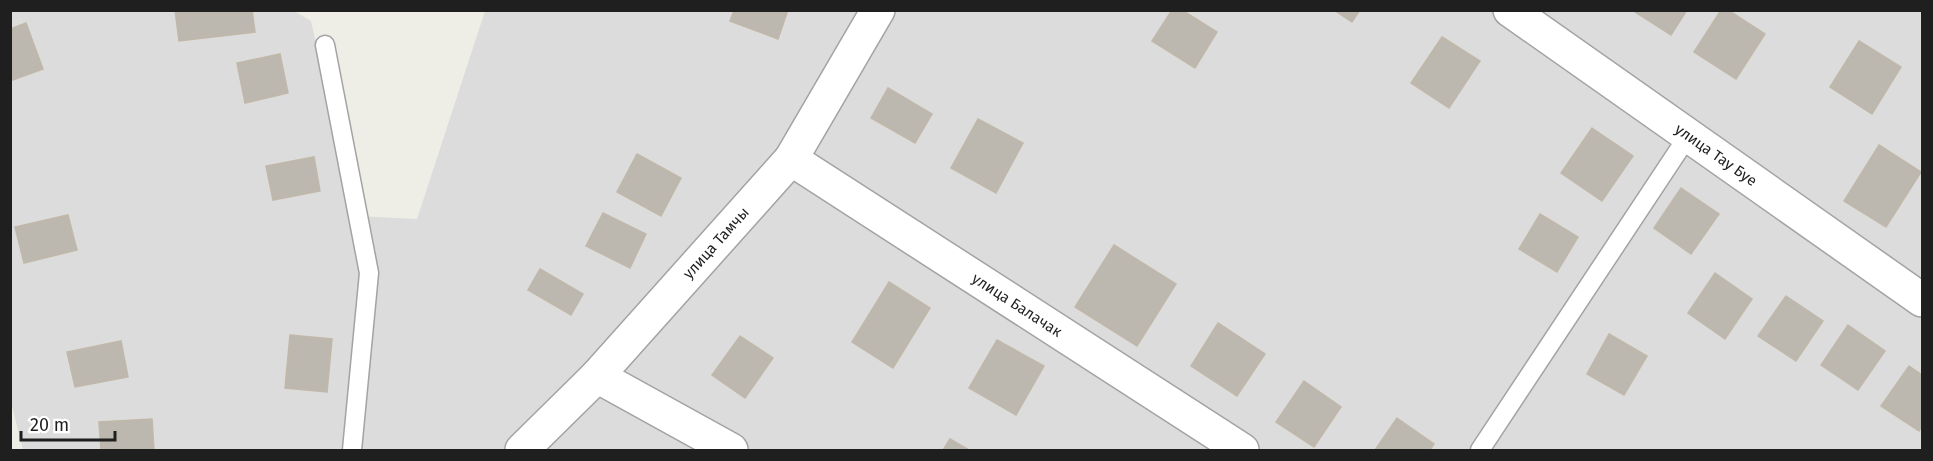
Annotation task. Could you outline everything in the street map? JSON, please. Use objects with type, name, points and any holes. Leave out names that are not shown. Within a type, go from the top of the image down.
[{"type":"street","name":"улица Тамчы","points":[[522,450],[597,376],[791,159],[878,10]]},
{"type":"street","name":"улица Тау Буе","points":[[1510,10],[1923,300]]},
{"type":"street","name":"улица Балачак","points":[[791,159],[1242,450]]},
{"type":"street","points":[[597,376],[731,450]]},
{"type":"lane","points":[[325,45],[369,273],[352,450]]},
{"type":"lane","points":[[1480,450],[1688,136]]},
{"type":"shaded area","points":[[10,11],[294,11],[311,21],[356,216],[417,219],[485,11],[1922,11],[1922,450],[23,450],[10,398]]},
{"type":"building","points":[[175,10],[252,10],[255,32],[179,41]]},
{"type":"building","points":[[734,10],[788,10],[778,39],[730,21]]},
{"type":"building","points":[[1172,10],[1182,10],[1217,32],[1195,68],[1152,41]]},
{"type":"building","points":[[1334,10],[1360,10],[1352,22]]},
{"type":"building","points":[[1632,10],[1687,10],[1671,35]]},
{"type":"building","points":[[1721,10],[1728,10],[1765,34],[1736,79],[1694,52]]},
{"type":"building","points":[[26,23],[43,69],[10,81],[10,29]]},
{"type":"building","points":[[1442,37],[1480,61],[1449,108],[1411,83]]},
{"type":"building","points":[[1859,41],[1901,67],[1872,114],[1830,87]]},
{"type":"building","points":[[280,54],[288,93],[245,103],[237,63]]},
{"type":"building","points":[[888,88],[932,114],[915,143],[871,118]]},
{"type":"building","points":[[978,119],[1023,143],[996,193],[951,168]]},
{"type":"building","points":[[1592,128],[1633,156],[1602,201],[1561,173]]},
{"type":"building","points":[[1879,145],[1921,172],[1886,227],[1844,201]]},
{"type":"building","points":[[637,154],[681,178],[661,216],[617,192]]},
{"type":"building","points":[[314,157],[320,191],[273,200],[266,166]]},
{"type":"building","points":[[1681,188],[1719,214],[1691,254],[1654,228]]},
{"type":"building","points":[[603,213],[646,234],[630,268],[586,246]]},
{"type":"building","points":[[1540,214],[1578,237],[1557,272],[1519,249]]},
{"type":"building","points":[[68,215],[77,250],[24,263],[15,227]]},
{"type":"building","points":[[1114,245],[1176,284],[1137,346],[1075,307]]},
{"type":"building","points":[[540,269],[583,294],[571,315],[528,290]]},
{"type":"building","points":[[1715,273],[1752,299],[1725,339],[1688,313]]},
{"type":"building","points":[[889,282],[930,308],[893,368],[852,342]]},
{"type":"building","points":[[1786,296],[1823,321],[1796,361],[1758,336]]},
{"type":"building","points":[[1218,323],[1265,354],[1237,396],[1191,366]]},
{"type":"building","points":[[1848,325],[1885,351],[1858,390],[1821,365]]},
{"type":"building","points":[[1609,334],[1647,356],[1624,395],[1587,374]]},
{"type":"building","points":[[290,335],[332,339],[327,392],[285,388]]},
{"type":"building","points":[[740,336],[773,358],[745,398],[712,375]]},
{"type":"building","points":[[997,340],[1044,366],[1016,415],[969,388]]},
{"type":"building","points":[[121,341],[128,377],[75,387],[67,352]]},
{"type":"building","points":[[1909,366],[1922,375],[1922,426],[1919,431],[1881,406]]},
{"type":"building","points":[[1304,381],[1341,407],[1314,447],[1276,422]]},
{"type":"building","points":[[1397,418],[1434,444],[1430,450],[1375,450]]},
{"type":"building","points":[[152,419],[154,450],[101,450],[99,422]]},
{"type":"building","points":[[950,439],[969,450],[943,450]]}]
